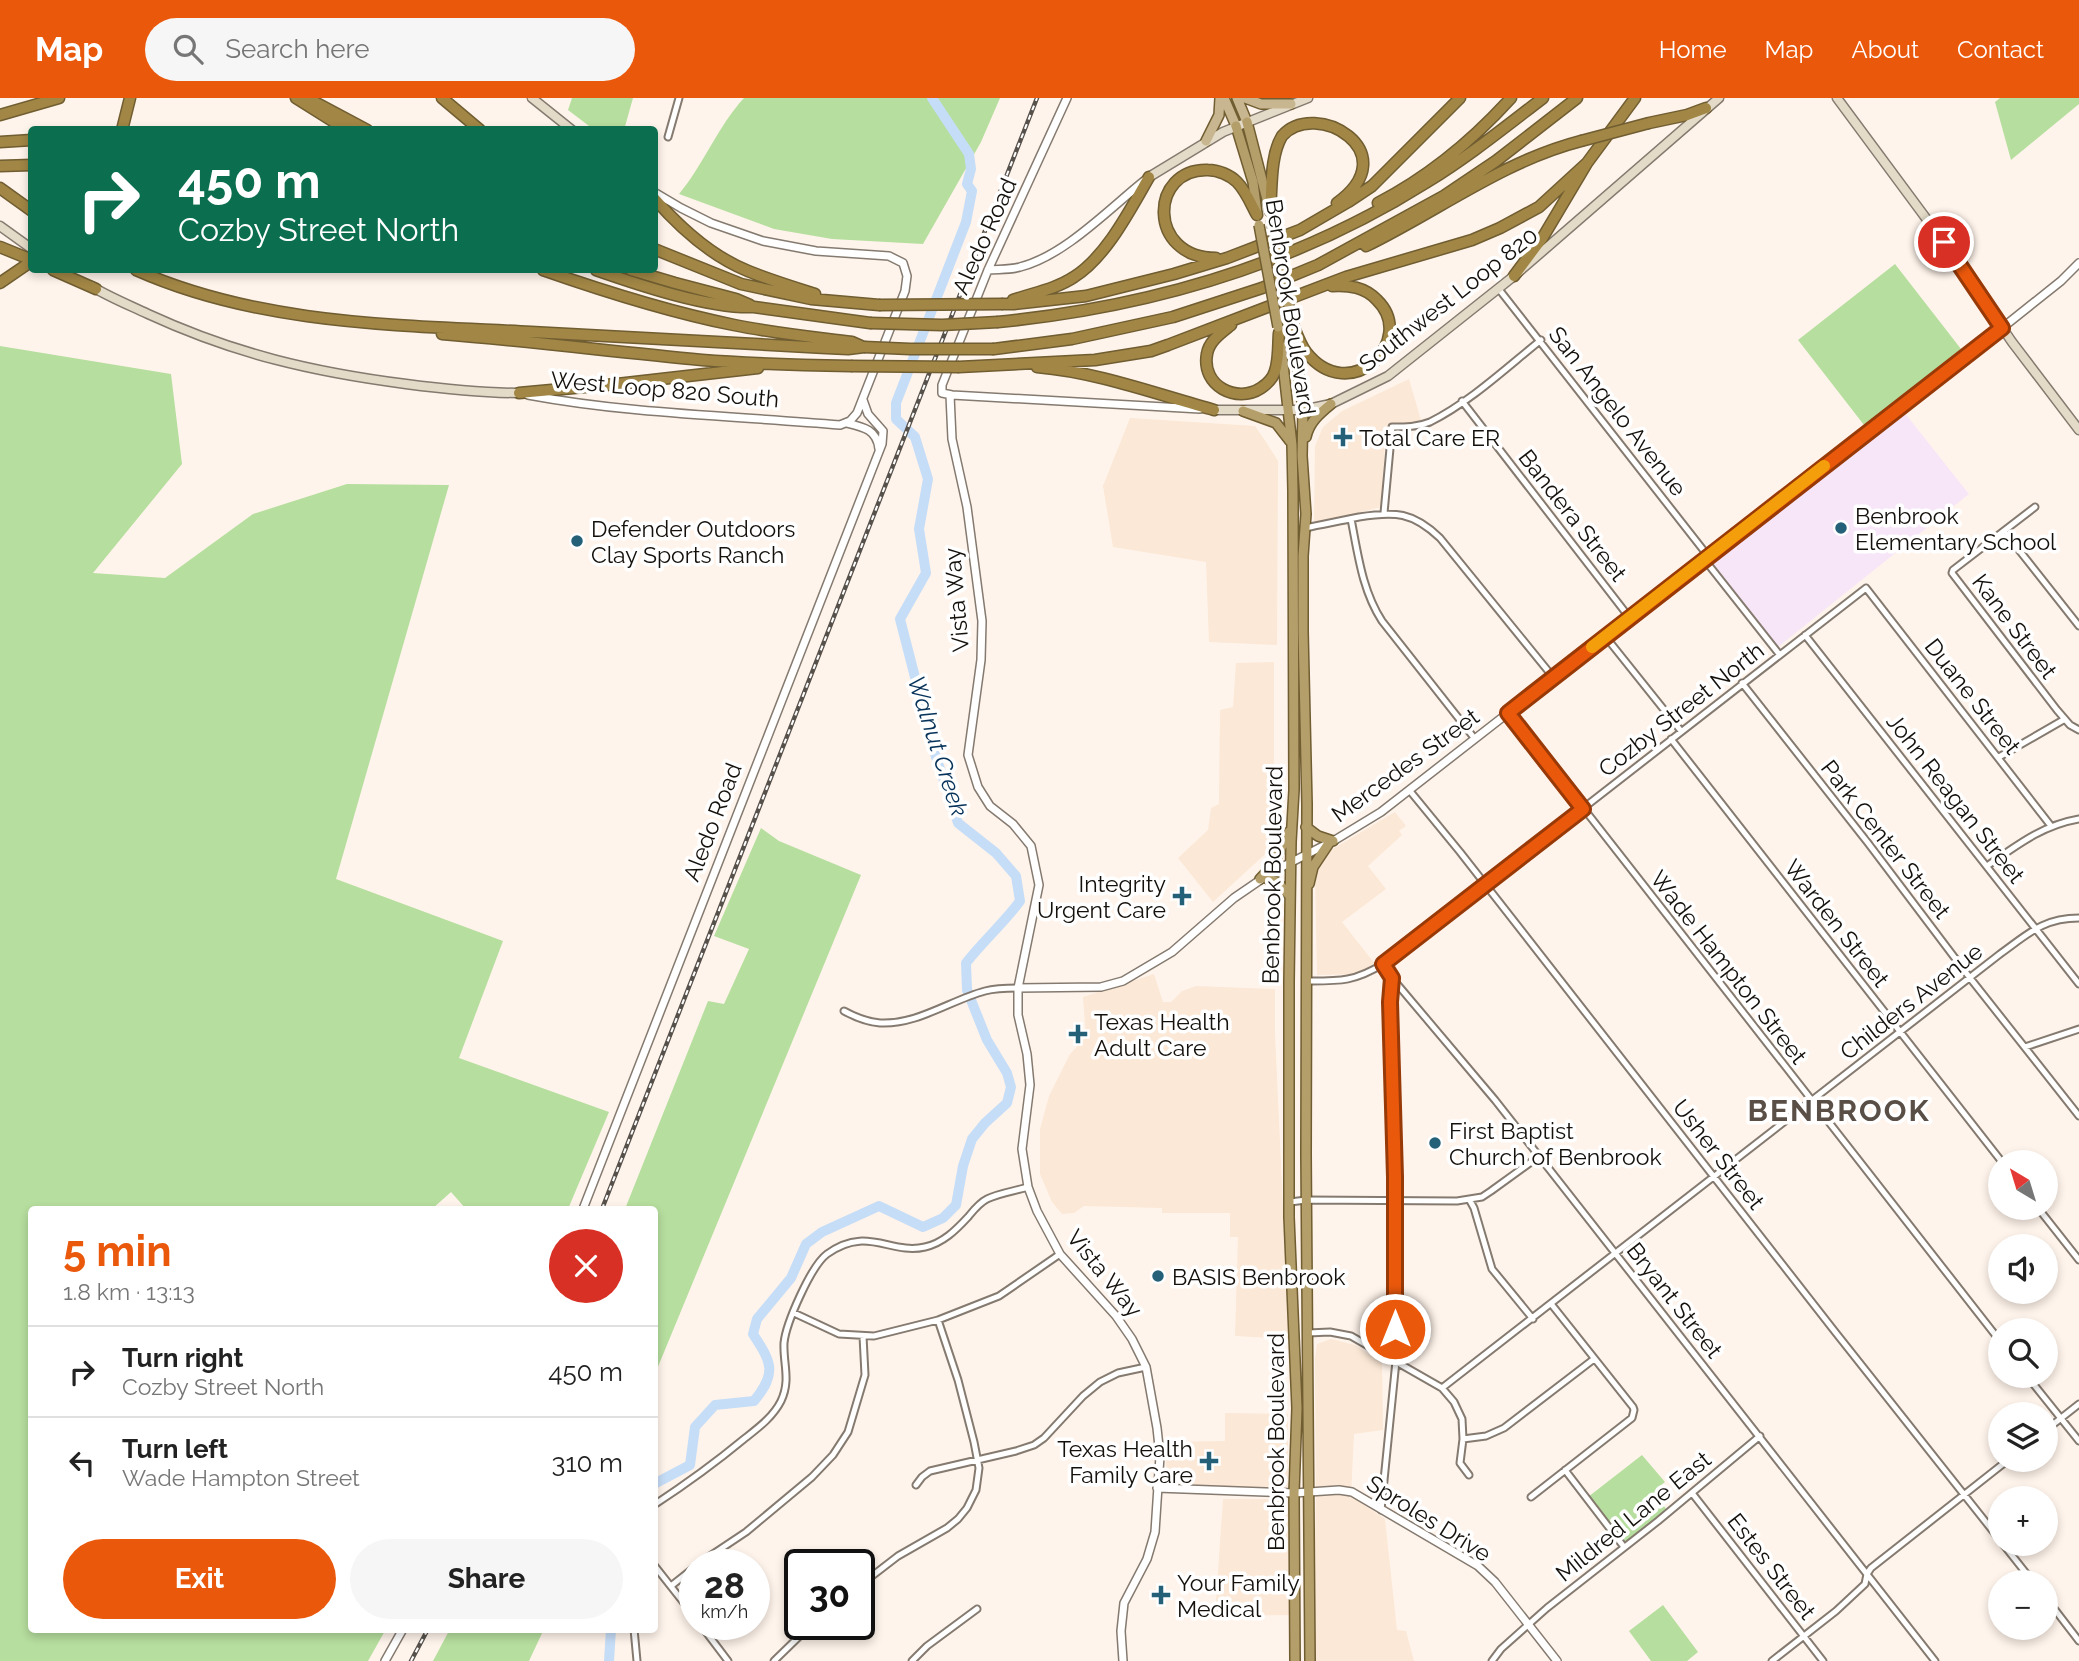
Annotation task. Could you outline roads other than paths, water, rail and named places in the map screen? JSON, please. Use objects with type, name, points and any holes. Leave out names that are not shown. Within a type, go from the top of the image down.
[{"type":"highway","points":[[0,115],[59,98]]},
{"type":"highway","points":[[123,126],[130,98]]},
{"type":"highway","points":[[296,98],[341,126]]},
{"type":"highway","points":[[307,98],[360,126]]},
{"type":"highway","points":[[442,98],[475,126]]},
{"type":"highway","points":[[658,251],[741,284],[811,299],[879,305],[1003,304],[1086,296],[1227,258],[1309,225],[1372,186],[1460,98]]},
{"type":"highway","points":[[1340,230],[1351,217],[1395,194],[1438,164],[1478,131],[1511,98]]},
{"type":"highway","points":[[606,273],[686,297],[736,308],[754,307],[870,323],[942,325],[998,322],[1095,310],[1191,288],[1256,265],[1340,230],[1427,183],[1484,144],[1543,98]]},
{"type":"highway","points":[[144,273],[202,294],[255,308],[366,324],[848,349],[864,346],[994,349],[1082,338],[1173,317],[1262,288],[1318,265],[1444,196],[1496,161],[1577,98]]},
{"type":"highway","points":[[1514,276],[1543,237],[1587,163],[1635,98]]},
{"type":"highway","points":[[1318,265],[1328,265],[1406,227],[1518,163],[1559,146],[1706,108]]},
{"type":"highway","points":[[1271,215],[1275,160],[1283,135],[1299,120],[1309,117],[1332,120],[1353,132],[1362,151],[1362,169],[1347,195],[1309,225]]},
{"type":"highway","name":"Benbrook Boulevard","points":[[1247,122],[1271,215],[1292,322],[1303,410],[1302,456],[1306,514],[1290,862],[1290,1202],[1297,1408],[1294,1493],[1295,1661]]},
{"type":"highway","name":"Benbrook Boulevard","points":[[1236,127],[1252,182],[1278,330],[1292,445],[1306,827],[1310,1661]]},
{"type":"highway","points":[[0,142],[28,140]]},
{"type":"highway","points":[[366,324],[380,329],[703,360],[790,365],[959,367],[1096,360],[1151,351],[1373,269],[1472,240],[1539,207],[1587,163]]},
{"type":"highway","points":[[0,166],[28,164]]},
{"type":"highway","points":[[1227,258],[1197,256],[1172,239],[1163,216],[1168,193],[1174,184],[1195,171],[1217,171],[1237,182],[1258,220]]},
{"type":"highway","points":[[1003,304],[1061,284],[1090,266],[1149,177]]},
{"type":"highway","points":[[0,188],[28,208]]},
{"type":"highway","points":[[658,202],[683,229],[720,256],[747,271],[829,299]]},
{"type":"highway","points":[[0,247],[28,258]]},
{"type":"highway","points":[[2,282],[28,263]]},
{"type":"highway","points":[[59,273],[96,289]]},
{"type":"highway","points":[[552,273],[607,292],[694,316],[764,331],[852,342],[864,346]]},
{"type":"highway","points":[[641,273],[736,299],[754,307]]},
{"type":"highway","points":[[1292,322],[1304,350],[1329,371],[1359,372],[1373,363],[1382,353],[1390,327],[1382,304],[1360,288],[1348,285],[1325,286]]},
{"type":"highway","points":[[1238,319],[1215,338],[1206,355],[1211,377],[1217,386],[1227,393],[1253,393],[1266,385],[1275,373],[1278,330]]},
{"type":"highway","points":[[519,393],[790,365]]},
{"type":"highway","points":[[1008,365],[1062,369],[1214,410]]},
{"type":"highway","points":[[1302,456],[1307,431],[1319,413],[1331,404]]},
{"type":"highway","points":[[1243,411],[1276,424],[1292,445]]},
{"type":"highway","points":[[1290,896],[1277,882],[1262,878],[1272,866],[1292,827]]},
{"type":"highway","points":[[1305,896],[1313,867],[1331,842],[1306,827]]},
{"type":"main road","points":[[531,98],[567,126]]},
{"type":"main road","points":[[1206,141],[1219,115],[1222,98]]},
{"type":"main road","name":"Benbrook Boulevard","points":[[1222,98],[1236,127]]},
{"type":"main road","name":"Benbrook Boulevard","points":[[1237,98],[1247,122]]},
{"type":"main road","points":[[1245,98],[1261,104],[1291,104]]},
{"type":"main road","points":[[1149,177],[1206,141],[1308,98]]},
{"type":"main road","name":"Southwest Loop 820","points":[[1214,410],[1303,410],[1331,404],[1388,376],[1514,276],[1719,98]]},
{"type":"main road","points":[[1837,98],[1948,248],[2002,328],[2079,430]]},
{"type":"main road","points":[[0,226],[28,246]]},
{"type":"main road","name":"West Loop 820 South","points":[[69,273],[96,289],[171,324],[210,340],[280,362],[361,378],[484,393],[519,393]]},
{"type":"street","points":[[668,137],[680,98]]},
{"type":"street","name":"Aledo Road","points":[[946,394],[942,385],[988,270],[1067,98]]},
{"type":"street","points":[[988,270],[1018,268],[1041,260],[1065,245],[1149,177]]},
{"type":"street","points":[[658,194],[711,223],[763,241],[816,251],[890,256],[903,263],[907,276],[905,291],[863,400],[854,417],[847,423]]},
{"type":"street","name":"Mercedes Street","points":[[1018,988],[1101,987],[1123,981],[1172,952],[1234,898],[1262,878],[1359,827],[1410,791],[1629,617],[2002,328],[2061,281],[2079,263]]},
{"type":"street","name":"San Angelo Avenue","points":[[1499,288],[1706,557]]},
{"type":"street","points":[[1384,513],[1392,427],[1411,427],[1429,422],[1462,401],[1541,340]]},
{"type":"street","name":"West Loop 820 South","points":[[519,393],[654,410],[840,425],[847,423]]},
{"type":"street","name":"Southwest Loop 820","points":[[946,394],[1214,410]]},
{"type":"street","name":"Vista Way","points":[[946,394],[952,439],[967,507],[982,621],[981,660],[968,755],[978,787],[990,806],[1013,824],[1031,846],[1039,885],[1018,988],[1018,1015],[1027,1054],[1030,1085],[1022,1149],[1028,1187],[1037,1212],[1060,1254],[1116,1316],[1132,1339],[1146,1367],[1159,1448],[1157,1510],[1151,1546],[1124,1603],[1121,1631],[1123,1661]]},
{"type":"street","points":[[863,400],[868,414],[883,431],[879,450]]},
{"type":"street","name":"Bandera Street","points":[[1462,401],[1629,617]]},
{"type":"street","points":[[847,423],[872,432],[879,450]]},
{"type":"street","name":"Aledo Road","points":[[584,1206],[879,450]]},
{"type":"street","points":[[2035,507],[2004,531],[2079,626]]},
{"type":"street","points":[[1305,528],[1384,513],[1415,519],[1440,538],[1553,677]]},
{"type":"street","points":[[1351,519],[1366,589],[1373,608],[1475,739]]},
{"type":"street","name":"Kane Street","points":[[2004,531],[1952,573],[2065,719],[2079,730]]},
{"type":"street","points":[[1706,557],[1779,654]]},
{"type":"street","name":"Cozby Street North","points":[[1306,981],[1353,979],[1383,964],[1866,588]]},
{"type":"street","name":"Duane Street","points":[[1866,588],[2051,825]]},
{"type":"street","name":"John Reagan Street","points":[[1805,635],[2079,984]]},
{"type":"street","points":[[1605,636],[1681,732]]},
{"type":"street","name":"Park Center Street","points":[[1742,683],[2079,1116]]},
{"type":"street","name":"Wade Hampton Street","points":[[1508,713],[1988,1326]]},
{"type":"street","points":[[1999,757],[2065,719]]},
{"type":"street","name":"Warden Street","points":[[1671,739],[1993,1150]]},
{"type":"street","name":"Usher Street","points":[[1410,791],[1988,1524]]},
{"type":"street","points":[[1987,866],[2027,837],[2051,825],[2079,819]]},
{"type":"street","name":"Childers Avenue","points":[[1442,1388],[2036,928],[2055,920],[2079,918]]},
{"type":"street","name":"Bryant Street","points":[[1383,964],[1616,1254],[1935,1661]]},
{"type":"street","points":[[1381,1510],[1396,1361],[1390,1002],[1392,978]]},
{"type":"street","points":[[844,1011],[880,1023],[895,1022],[993,989],[1018,988]]},
{"type":"street","points":[[2025,1046],[2079,1029]]},
{"type":"street","points":[[1290,1202],[1469,1199],[1491,1192],[1538,1157]]},
{"type":"street","points":[[658,1502],[705,1472],[769,1418],[781,1400],[785,1386],[787,1373],[784,1345],[787,1329],[813,1269],[826,1254],[857,1241],[874,1241],[907,1248],[924,1247],[953,1233],[986,1199],[1028,1187]]},
{"type":"street","points":[[1469,1199],[1492,1269],[1533,1319]]},
{"type":"street","points":[[2047,1220],[2079,1260]]},
{"type":"street","points":[[794,1313],[839,1334],[874,1335],[938,1320],[999,1296],[1060,1254]]},
{"type":"street","points":[[1531,1497],[1632,1418],[1634,1413],[1633,1407],[1552,1305]]},
{"type":"street","points":[[875,1574],[898,1556],[958,1519],[976,1490],[979,1468],[958,1380],[938,1320]]},
{"type":"street","points":[[1308,1333],[1329,1332],[1351,1336],[1442,1388],[1454,1402],[1462,1419],[1460,1463],[1469,1475]]},
{"type":"street","points":[[718,1549],[746,1532],[833,1455],[848,1432],[865,1375],[863,1336]]},
{"type":"street","points":[[1463,1439],[1486,1436],[1504,1428],[1594,1359]]},
{"type":"street","points":[[916,1485],[930,1471],[1034,1445],[1100,1382],[1118,1373],[1146,1367]]},
{"type":"street","points":[[2037,1388],[2079,1441]]},
{"type":"street","points":[[2058,1420],[2079,1404]]},
{"type":"street","name":"Mildred Lane East","points":[[1492,1661],[1501,1649],[1760,1436]]},
{"type":"street","points":[[1565,1470],[1624,1547]]},
{"type":"street","points":[[1772,1661],[1865,1584],[1871,1568],[1992,1472]]},
{"type":"street","name":"Sproles Drive","points":[[1157,1488],[1294,1493],[1347,1490],[1478,1566],[1495,1582],[1557,1661]]},
{"type":"street","name":"Estes Street","points":[[1692,1493],[1824,1661]]},
{"type":"street","name":"Usher Street","points":[[2013,1556],[2024,1570]]},
{"type":"street","points":[[658,1570],[679,1596]]},
{"type":"street","points":[[671,1586],[679,1580]]},
{"type":"street","points":[[912,1661],[927,1646],[977,1609]]},
{"type":"street","points":[[2058,1614],[2079,1641]]},
{"type":"street","points":[[385,1661],[401,1633]]},
{"type":"street","points":[[634,1633],[637,1661]]},
{"type":"street","points":[[712,1640],[728,1661]]},
{"type":"street","points":[[774,1661],[796,1640]]},
{"type":"waterway","name":"Walnut Creek","points":[[658,1482],[690,1465],[695,1427],[715,1405],[754,1401],[766,1383],[769,1375],[768,1361],[753,1334],[757,1319],[791,1278],[806,1244],[822,1232],[879,1206],[923,1227],[943,1218],[956,1205],[963,1166],[972,1139],[1007,1103],[1011,1087],[1007,1073],[987,1040],[967,990],[966,963],[1020,901],[1016,876],[996,853],[958,823],[934,751],[900,619],[926,573],[919,529],[928,479],[915,437],[896,419],[896,403],[966,222],[972,191],[967,184],[971,169],[969,154],[932,98]]},
{"type":"waterway","name":"Walnut Creek","points":[[609,1661],[611,1633]]},
{"type":"railway","points":[[603,1206],[1037,98]]},
{"type":"railway","points":[[411,1661],[426,1633]]},
{"type":"place","name":"Total Care ER","points":[[1343,437]]},
{"type":"place","name":"Benbrook Elementary School","points":[[1841,528]]},
{"type":"place","name":"Defender Outdoors Clay Sports Ranch","points":[[577,541]]},
{"type":"place","name":"Integrity Urgent Care","points":[[1182,896]]},
{"type":"place","name":"Texas Health Adult Care","points":[[1078,1034]]},
{"type":"place","name":"First Baptist Church of Benbrook","points":[[1435,1143]]},
{"type":"place","name":"BASIS Benbrook","points":[[1158,1276]]},
{"type":"place","name":"Texas Health Family Care","points":[[1209,1461]]},
{"type":"place","name":"Your Family Medical","points":[[1161,1595]]},
{"type":"district","name":"BENBROOK","points":[[1839,1110]]}]
